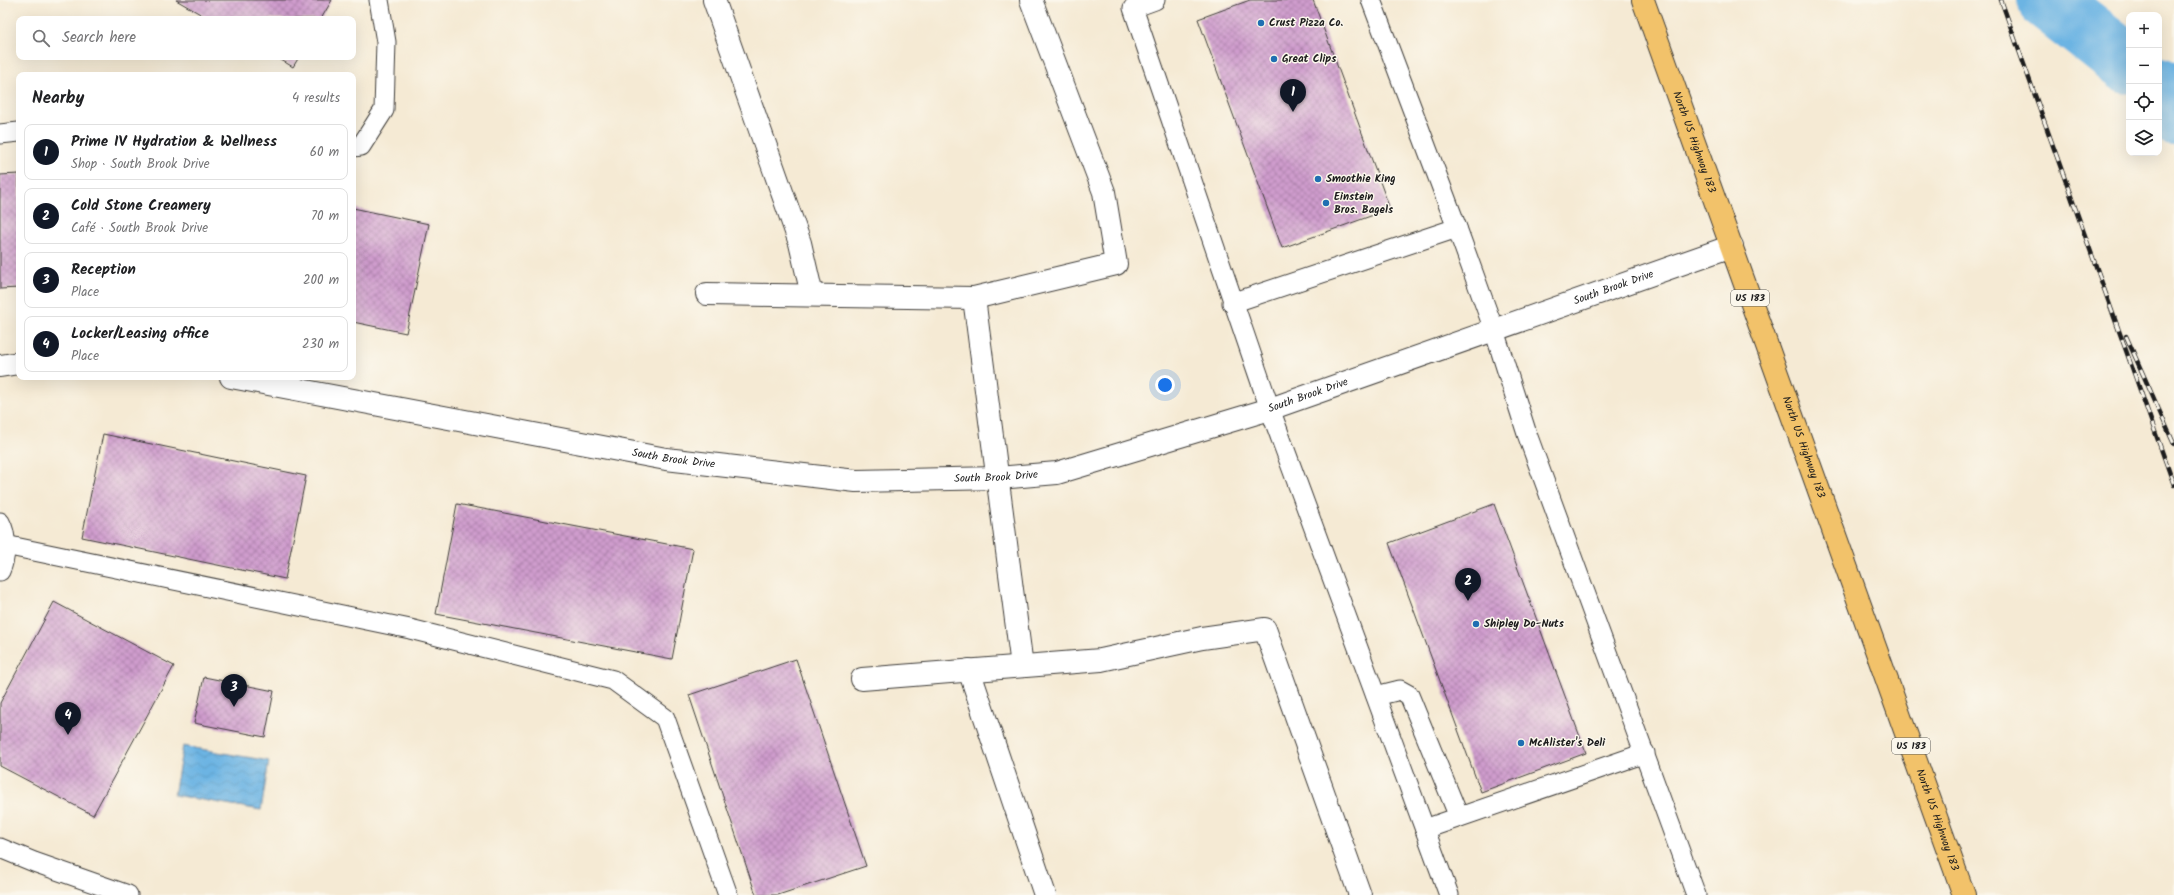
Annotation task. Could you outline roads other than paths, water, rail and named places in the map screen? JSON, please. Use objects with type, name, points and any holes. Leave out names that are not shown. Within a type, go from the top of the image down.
[{"type":"main road","name":"North US Highway 183","points":[[1643,0],[1964,895]]},
{"type":"street","points":[[714,0],[800,243],[812,295]]},
{"type":"street","points":[[707,294],[974,298],[1116,264],[1104,192],[1031,0]]},
{"type":"street","name":"South Brook Drive","points":[[247,380],[666,459],[856,481],[998,478],[1057,473],[1270,409],[1732,246]]},
{"type":"street","points":[[974,298],[1022,666]]},
{"type":"street","points":[[0,366],[16,363]]},
{"type":"street","points":[[862,679],[1101,660],[1202,638],[1264,629],[1360,895]]},
{"type":"street","points":[[969,670],[1045,895]]},
{"type":"lane","points":[[356,147],[361,146],[384,110],[386,42],[379,0]]},
{"type":"lane","points":[[1155,0],[1131,4],[1232,302],[1270,409],[1449,895]]},
{"type":"lane","points":[[1372,0],[1494,330],[1527,434],[1696,895]]},
{"type":"lane","points":[[0,134],[16,132]]},
{"type":"lane","points":[[1232,302],[1457,228]]},
{"type":"lane","points":[[0,522],[5,545],[3,565],[0,571]]},
{"type":"lane","points":[[5,545],[402,628],[613,680],[665,718],[728,895]]},
{"type":"lane","points":[[1376,696],[1400,690],[1409,695],[1459,817]]},
{"type":"lane","points":[[1424,829],[1645,753]]},
{"type":"lane","points":[[0,848],[34,862],[128,895]]},
{"type":"water","points":[[183,746],[269,761],[261,810],[174,795]]},
{"type":"waterway","points":[[2047,0],[2126,62]]},
{"type":"waterway","points":[[2162,93],[2174,115]]},
{"type":"railway","points":[[2001,0],[2174,485]]},
{"type":"railway","points":[[2126,336],[2174,444]]},
{"type":"place","name":"Crust Pizza Co.","points":[[1261,23]]},
{"type":"place","name":"Great Clips","points":[[1274,59]]},
{"type":"place","name":"Prime IV Hydration & Wellness","points":[[1293,112]]},
{"type":"place","name":"Smoothie King","points":[[1318,179]]},
{"type":"place","name":"Einstein Bros. Bagels","points":[[1326,203]]},
{"type":"place","name":"Cold Stone Creamery","points":[[1468,601]]},
{"type":"place","name":"Shipley Do-Nuts","points":[[1476,624]]},
{"type":"place","name":"Reception","points":[[234,707]]},
{"type":"place","name":"Locker/Leasing office","points":[[68,735]]},
{"type":"place","name":"McAlister's Deli","points":[[1521,743]]}]
